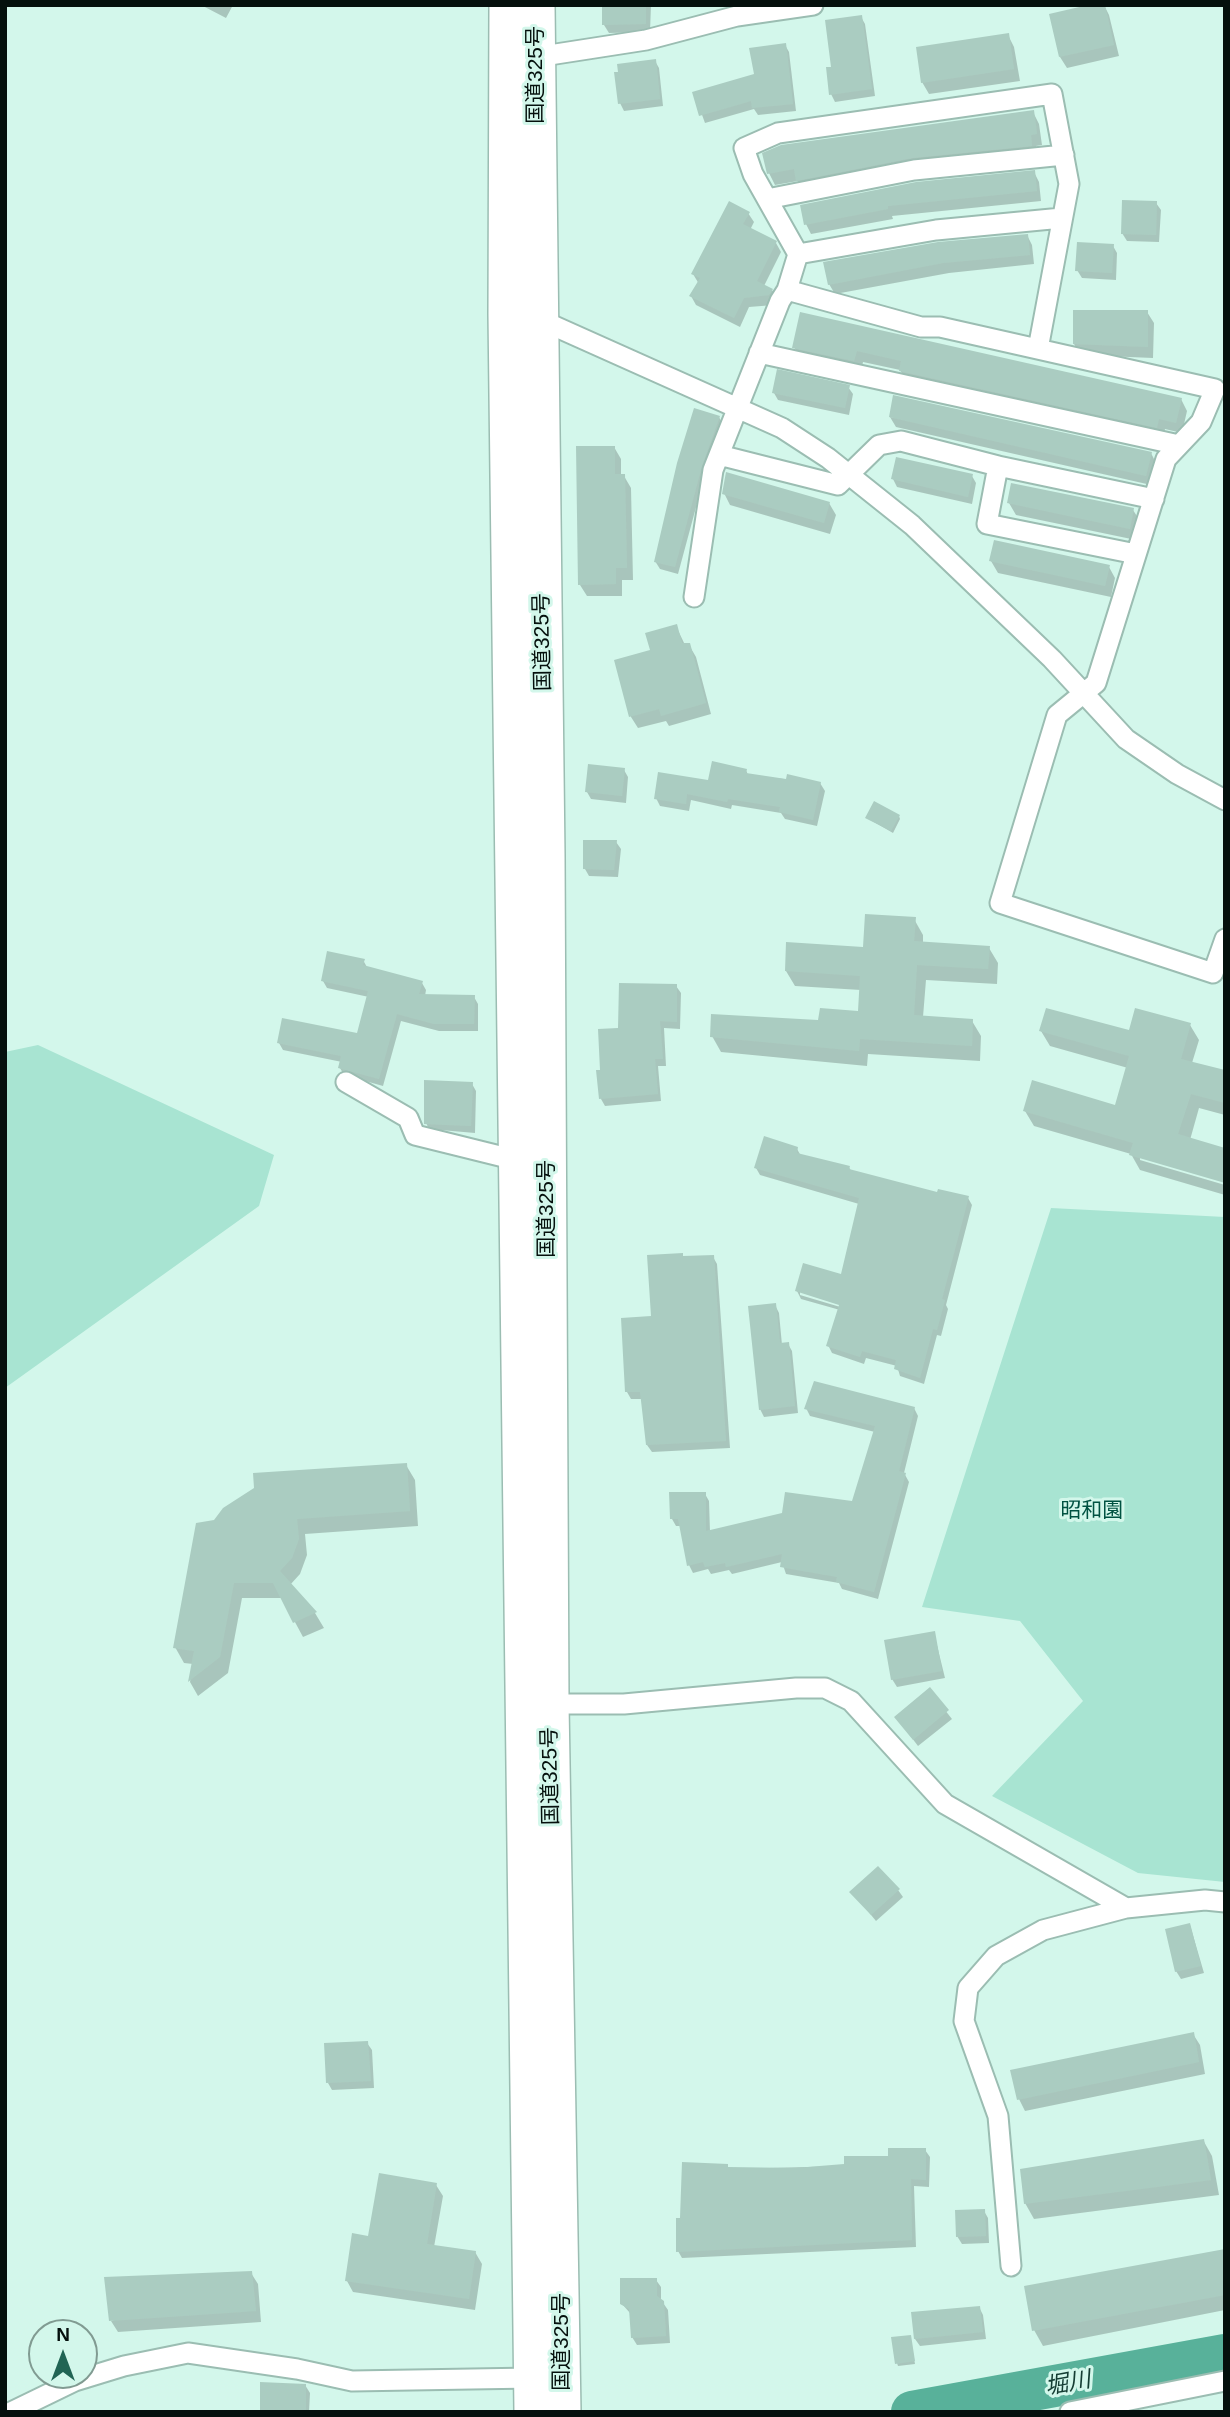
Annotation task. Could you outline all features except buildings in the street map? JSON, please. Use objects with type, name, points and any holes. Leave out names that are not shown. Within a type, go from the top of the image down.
[{"type":"highway","name":"国道325号","points":[[508,5],[522,59],[520,1161],[536,1703],[560,2161],[562,2412]]},
{"type":"highway","name":"国道325号","points":[[522,59],[536,5]]},
{"type":"highway","name":"国道325号","points":[[523,316],[546,856],[536,1703],[533,2395]]},
{"type":"street","points":[[522,59],[646,40],[737,16],[813,5]]},
{"type":"street","points":[[694,597],[705,509],[719,455],[780,301],[788,290],[798,254],[753,174],[744,148],[778,133],[1052,94],[1069,184],[1038,349]]},
{"type":"street","points":[[767,199],[914,170],[1064,155]]},
{"type":"street","points":[[798,254],[936,230],[1062,218]]},
{"type":"street","points":[[788,290],[921,327],[940,327],[1215,389],[1201,422],[1166,459],[1096,683],[1058,715],[1000,903],[1213,973],[1225,939]]},
{"type":"street","points":[[523,316],[782,428],[848,473],[912,526],[1083,692],[1126,739],[1177,774],[1225,800]]},
{"type":"street","points":[[759,353],[1179,445]]},
{"type":"street","points":[[719,455],[838,485],[879,445],[901,441],[998,466],[1154,499]]},
{"type":"street","points":[[998,466],[987,524],[1136,554]]},
{"type":"street","points":[[346,1082],[408,1118],[415,1135],[520,1161]]},
{"type":"street","points":[[536,1703],[624,1704],[796,1688],[825,1688],[851,1701],[945,1804],[1126,1908]]},
{"type":"street","points":[[1011,2266],[998,2116],[964,2021],[968,1988],[996,1956],[1043,1930],[1126,1908],[1205,1900],[1225,1902]]},
{"type":"street","points":[[11,2412],[75,2381],[124,2366],[188,2353],[296,2369],[352,2381],[533,2395]]},
{"type":"street","points":[[1070,2412],[1225,2381]]},
{"type":"green space","points":[[38,1045],[274,1155],[259,1206],[5,1388],[5,1052]]},
{"type":"green space","name":"昭和園","points":[[1051,1208],[1225,1217],[1225,1882],[1138,1873],[992,1796],[1083,1701],[1020,1621],[922,1607]]},
{"type":"waterway","name":"堀川","points":[[912,2412],[1225,2355]]}]
